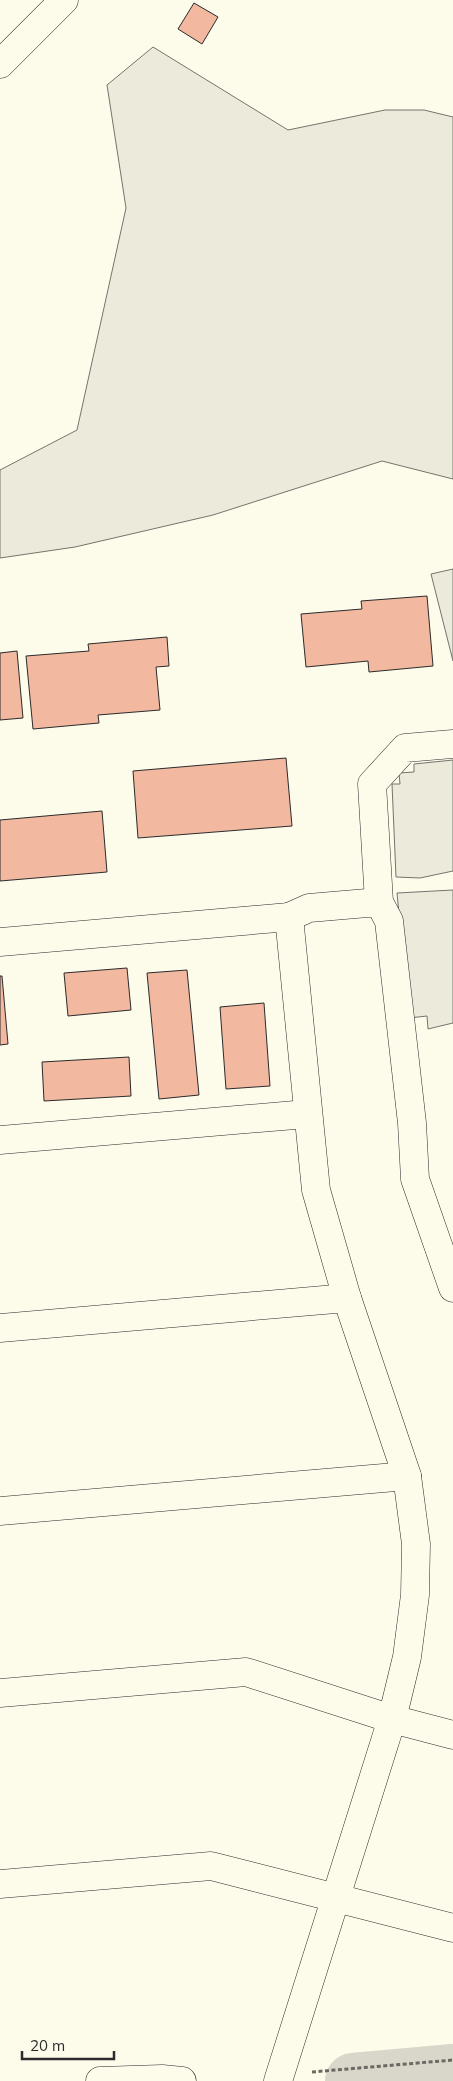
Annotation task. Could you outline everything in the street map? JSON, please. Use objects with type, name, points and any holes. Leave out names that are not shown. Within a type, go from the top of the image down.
[{"type":"main road","points":[[0,64],[64,0]]},
{"type":"main road","points":[[453,744],[405,748],[372,784],[379,902],[389,921],[412,1123],[415,1179],[453,1288]]},
{"type":"main road","points":[[0,942],[289,917],[309,908],[379,902]]},
{"type":"main road","points":[[278,2081],[392,1719],[407,1657],[415,1595],[416,1544],[407,1476],[347,1298],[316,1190],[289,917]]},
{"type":"main road","points":[[0,1140],[307,1114]]},
{"type":"main road","points":[[0,1328],[347,1298]]},
{"type":"main road","points":[[0,1511],[407,1476]]},
{"type":"main road","points":[[0,1693],[246,1672],[392,1719],[453,1735]]},
{"type":"main road","points":[[0,1884],[211,1866],[453,1928]]},
{"type":"main road","points":[[100,2081],[154,2079],[182,2081]]},
{"type":"path","points":[[309,2072],[453,2060]]},
{"type":"shaded area","points":[[153,47],[288,130],[385,110],[424,110],[453,117],[453,479],[382,461],[213,515],[75,547],[0,558],[0,470],[77,430],[126,208],[107,85]]},
{"type":"shaded area","points":[[453,569],[453,661],[431,574]]},
{"type":"shaded area","points":[[453,760],[453,871],[420,878],[396,877],[392,784],[400,784],[399,773],[414,772],[414,764]]},
{"type":"shaded area","points":[[453,890],[453,1023],[428,1029],[427,1016],[409,1018],[397,893]]},
{"type":"building","points":[[194,3],[218,17],[202,44],[178,29]]},
{"type":"building","points":[[427,596],[433,666],[369,672],[368,661],[306,667],[301,614],[362,609],[361,601]]},
{"type":"building","points":[[167,637],[169,666],[156,667],[160,710],[98,715],[99,723],[33,729],[26,656],[89,651],[88,644]]},
{"type":"building","points":[[17,651],[23,718],[0,720],[0,653]]},
{"type":"building","points":[[286,758],[292,826],[138,838],[133,771]]},
{"type":"building","points":[[102,811],[107,872],[0,881],[0,820]]},
{"type":"building","points":[[127,968],[131,1010],[68,1016],[64,973]]},
{"type":"building","points":[[187,970],[199,1095],[159,1099],[147,973]]},
{"type":"building","points":[[0,976],[2,976],[8,1044],[0,1045]]},
{"type":"building","points":[[264,1003],[270,1086],[226,1089],[220,1007]]},
{"type":"building","points":[[129,1057],[131,1096],[44,1101],[42,1062]]},
{"type":"waterway","points":[[353,2081],[453,2072]]}]
